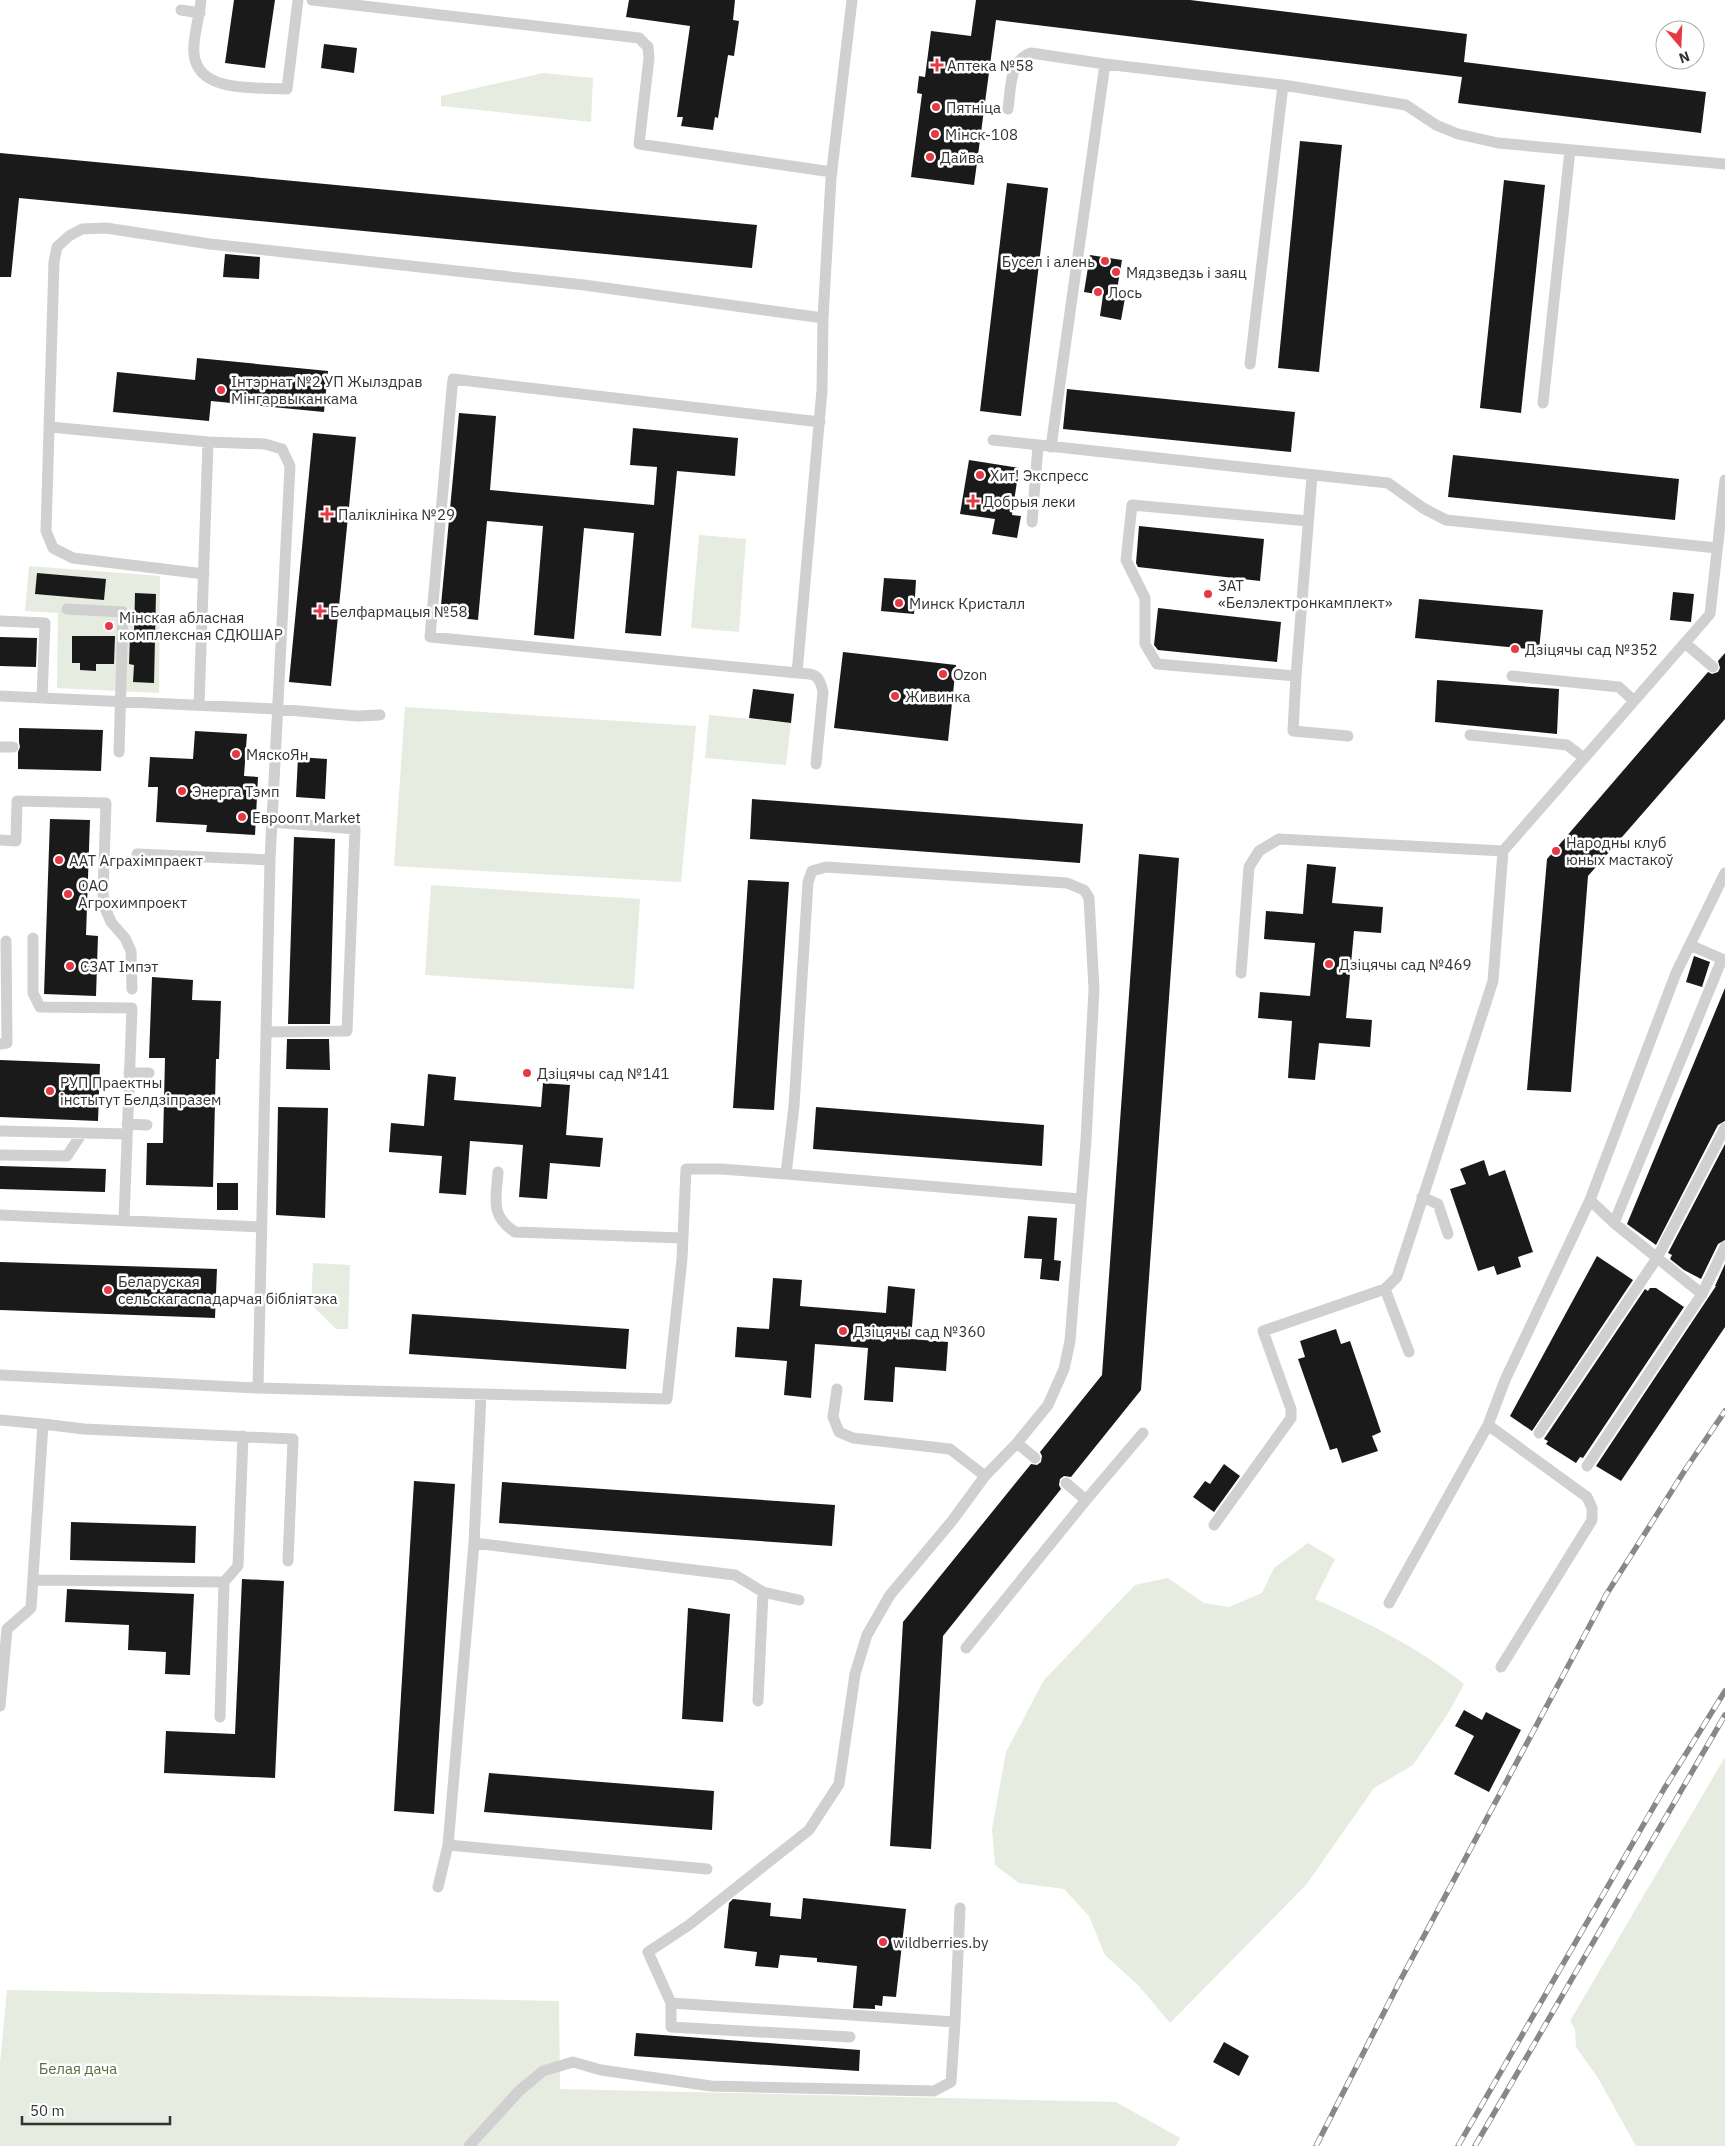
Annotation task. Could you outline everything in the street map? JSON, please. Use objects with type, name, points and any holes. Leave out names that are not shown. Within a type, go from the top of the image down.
[{"type":"lane","points":[[201,0],[194,53],[196,64],[204,76],[219,85],[287,89],[298,0]]},
{"type":"lane","points":[[312,0],[639,38],[648,47],[649,58],[639,144],[832,172]]},
{"type":"lane","points":[[797,673],[820,422],[823,318],[832,172],[852,0]]},
{"type":"lane","points":[[181,10],[200,13]]},
{"type":"lane","points":[[1008,109],[1015,64],[1022,56],[1031,52],[1105,64],[1282,85],[1406,105],[1436,125],[1458,134],[1498,143],[1725,164]]},
{"type":"lane","points":[[1051,447],[1105,64]]},
{"type":"lane","points":[[1250,364],[1282,85]]},
{"type":"lane","points":[[1543,403],[1570,150]]},
{"type":"lane","points":[[204,574],[73,558],[53,548],[46,531],[54,262],[57,247],[68,236],[82,229],[106,228],[210,244],[584,285],[823,318]]},
{"type":"lane","points":[[816,764],[823,692],[821,680],[813,674],[430,637],[453,379],[820,422]]},
{"type":"lane","points":[[50,427],[208,442],[265,444],[282,449],[290,466],[276,709],[270,860],[258,1388]]},
{"type":"lane","points":[[993,440],[1388,483],[1422,508],[1446,520],[1717,548]]},
{"type":"lane","points":[[199,705],[208,442]]},
{"type":"lane","points":[[1032,522],[1038,446]]},
{"type":"lane","points":[[1312,476],[1292,731],[1348,736]]},
{"type":"lane","points":[[1214,1525],[1291,1418],[1291,1409],[1263,1331],[1385,1289],[1397,1278],[1493,980],[1503,851],[1710,614],[1725,480]]},
{"type":"lane","points":[[1296,676],[1158,664],[1145,644],[1145,598],[1126,560],[1132,505],[1308,521]]},
{"type":"lane","points":[[67,609],[123,612],[119,752]]},
{"type":"lane","points":[[0,621],[45,623],[42,698]]},
{"type":"lane","points":[[1685,643],[1713,667]]},
{"type":"lane","points":[[1512,676],[1619,687],[1634,701]]},
{"type":"lane","points":[[0,696],[276,709],[357,716],[380,715]]},
{"type":"lane","points":[[1470,735],[1566,745],[1584,758]]},
{"type":"lane","points":[[0,747],[13,747]]},
{"type":"lane","points":[[0,840],[16,841],[17,801],[106,803],[103,895],[105,908],[111,922],[125,938],[131,951],[132,989]]},
{"type":"lane","points":[[266,1032],[347,1032],[355,829],[272,822]]},
{"type":"lane","points":[[1241,973],[1249,867],[1259,851],[1279,839],[1503,851]]},
{"type":"lane","points":[[137,854],[270,860]]},
{"type":"lane","points":[[786,1174],[794,1106],[808,882],[812,871],[826,867],[1067,883],[1084,890],[1089,898],[1094,989],[1086,1140],[1070,1341],[1064,1369],[1048,1405],[1017,1443],[985,1476],[952,1521],[890,1595],[866,1635],[855,1674],[839,1784],[809,1830],[689,1925],[648,1952],[671,2003],[671,2026],[850,2037]]},
{"type":"lane","points":[[1389,1603],[1488,1425],[1505,1380],[1590,1200],[1676,973],[1725,873]]},
{"type":"lane","points":[[33,938],[33,993],[40,1007],[132,1008],[124,1220]]},
{"type":"lane","points":[[0,1044],[7,1043],[6,941]]},
{"type":"lane","points":[[1614,1224],[1720,978],[1723,955],[1690,945]]},
{"type":"lane","points":[[129,1074],[149,1073]]},
{"type":"lane","points":[[0,1131],[82,1133],[127,1129],[147,1124]]},
{"type":"lane","points":[[1539,1433],[1657,1258],[1725,1128]]},
{"type":"lane","points":[[0,1155],[67,1156],[82,1133]]},
{"type":"lane","points":[[0,1376],[258,1388],[667,1399],[682,1238],[686,1170],[786,1174],[1080,1199]]},
{"type":"lane","points":[[498,1172],[496,1210],[503,1224],[515,1232],[682,1238]]},
{"type":"lane","points":[[1422,1197],[1438,1204],[1448,1234]]},
{"type":"lane","points":[[1590,1200],[1614,1224],[1702,1294]]},
{"type":"lane","points":[[0,1215],[261,1227]]},
{"type":"lane","points":[[1587,1466],[1702,1294],[1725,1247]]},
{"type":"lane","points":[[1385,1289],[1409,1352]]},
{"type":"lane","points":[[837,1389],[833,1417],[839,1432],[853,1438],[950,1449],[985,1476]]},
{"type":"lane","points":[[438,1887],[448,1845],[474,1543],[482,1394]]},
{"type":"lane","points":[[0,1420],[84,1429],[293,1438],[288,1561]]},
{"type":"lane","points":[[0,1706],[7,1629],[31,1608],[43,1424]]},
{"type":"lane","points":[[1488,1425],[1587,1498],[1592,1508],[1592,1520],[1502,1667]]},
{"type":"lane","points":[[966,1648],[1143,1433]]},
{"type":"lane","points":[[220,1717],[224,1582],[238,1566],[243,1436]]},
{"type":"lane","points":[[1017,1443],[1035,1458]]},
{"type":"lane","points":[[1066,1483],[1086,1500]]},
{"type":"lane","points":[[474,1543],[734,1575],[763,1592],[799,1600]]},
{"type":"lane","points":[[33,1580],[224,1582]]},
{"type":"lane","points":[[758,1701],[763,1592]]},
{"type":"lane","points":[[448,1845],[707,1869]]},
{"type":"lane","points":[[469,2146],[519,2092],[543,2071],[574,2062],[601,2070],[712,2086],[934,2091],[950,2082],[955,2022],[960,1908]]},
{"type":"lane","points":[[671,2003],[955,2022]]},
{"type":"green space","points":[[543,73],[593,78],[591,122],[441,106],[441,96]]},
{"type":"green space","points":[[699,535],[746,539],[739,632],[691,628]]},
{"type":"green space","name":"Мінская абласная комплексная СДЮШАР","points":[[29,566],[160,576],[159,693],[57,688],[58,613],[25,611]]},
{"type":"green space","points":[[405,707],[696,726],[681,882],[394,866]]},
{"type":"green space","points":[[709,715],[791,723],[786,765],[705,758]]},
{"type":"green space","points":[[431,885],[640,899],[634,989],[425,975]]},
{"type":"green space","points":[[313,1263],[350,1265],[348,1329],[336,1329],[311,1304]]},
{"type":"green space","points":[[1308,1543],[1335,1559],[1315,1599],[1411,1647],[1464,1684],[1449,1712],[1413,1765],[1374,1788],[1306,1885],[1170,2023],[1139,1986],[1105,1955],[1089,1916],[1064,1889],[1019,1883],[995,1865],[992,1829],[1006,1752],[1044,1680],[1135,1585],[1168,1578],[1204,1603],[1229,1607],[1262,1593],[1274,1568]]},
{"type":"green space","points":[[1725,1757],[1725,2146],[1636,2146],[1598,2078],[1576,2047],[1575,2029],[1570,2021]]},
{"type":"green space","name":"Белая дача","points":[[7,1990],[559,2001],[560,2089],[1116,2102],[1180,2138],[1176,2146],[0,2146],[0,2063]]},
{"type":"building","points":[[234,0],[275,0],[265,68],[225,63]]},
{"type":"building","points":[[629,0],[735,0],[733,20],[739,21],[734,56],[728,55],[718,118],[715,117],[713,130],[681,126],[683,117],[677,117],[690,26],[626,17]]},
{"type":"building","points":[[976,0],[1190,0],[1467,34],[1464,62],[1706,92],[1701,133],[1458,103],[1462,77],[996,20],[974,185],[911,177],[922,94],[917,93],[919,76],[925,77],[931,31],[971,36]]},
{"type":"building","points":[[324,44],[357,48],[354,73],[321,68]]},
{"type":"building","points":[[1300,141],[1342,145],[1319,372],[1278,368]]},
{"type":"building","points":[[0,153],[757,225],[752,268],[19,198],[11,277],[0,277]]},
{"type":"building","points":[[1504,180],[1545,185],[1521,413],[1480,408]]},
{"type":"building","points":[[1007,183],[1048,188],[1021,416],[980,411]]},
{"type":"building","points":[[225,254],[260,257],[259,279],[223,277]]},
{"type":"building","points":[[1090,255],[1122,260],[1116,296],[1125,298],[1121,320],[1100,316],[1103,295],[1084,292]]},
{"type":"building","name":"Інтэрнат №2 УП Жылздрав Мінгарвыканкама","points":[[197,358],[328,371],[324,412],[211,401],[209,421],[113,412],[117,372],[195,380]]},
{"type":"building","points":[[1067,389],[1295,412],[1291,452],[1063,429]]},
{"type":"building","points":[[459,413],[496,416],[490,490],[654,505],[657,467],[630,465],[633,428],[738,438],[735,476],[677,471],[661,636],[625,633],[634,533],[584,528],[574,639],[534,635],[543,526],[487,521],[478,620],[440,616]]},
{"type":"building","name":"Паліклініка №29","points":[[313,433],[356,437],[331,686],[289,682]]},
{"type":"building","points":[[1453,455],[1679,479],[1675,520],[1448,497]]},
{"type":"building","points":[[969,460],[1019,468],[1012,515],[1021,516],[1017,538],[992,534],[995,519],[960,514]]},
{"type":"building","points":[[1139,526],[1264,539],[1260,581],[1138,567],[1136,563]]},
{"type":"building","points":[[37,573],[106,579],[104,600],[35,594]]},
{"type":"building","points":[[884,578],[916,580],[914,614],[881,611]]},
{"type":"building","points":[[1673,592],[1694,594],[1691,622],[1670,620]]},
{"type":"building","points":[[135,593],[156,594],[154,683],[133,682],[134,665],[129,664],[130,636],[134,636]]},
{"type":"building","points":[[1419,599],[1543,610],[1539,650],[1415,638]]},
{"type":"building","points":[[1158,608],[1281,622],[1277,662],[1158,650],[1154,645]]},
{"type":"building","points":[[72,636],[115,636],[114,664],[96,664],[96,671],[80,670],[80,663],[72,663]]},
{"type":"building","points":[[0,637],[37,638],[36,667],[0,666]]},
{"type":"building","name":"Живинка","points":[[843,652],[956,665],[948,741],[834,728]]},
{"type":"building","points":[[1725,653],[1725,719],[1588,876],[1571,1092],[1527,1090],[1547,859],[1708,672],[1712,674],[1718,672],[1720,668],[1718,661]]},
{"type":"building","points":[[1437,680],[1559,689],[1557,734],[1435,722]]},
{"type":"building","points":[[753,689],[794,694],[791,723],[749,718]]},
{"type":"building","points":[[19,728],[103,730],[101,771],[18,769]]},
{"type":"building","points":[[195,731],[247,734],[244,776],[258,777],[255,835],[206,832],[207,825],[156,822],[158,787],[148,787],[150,757],[193,759]]},
{"type":"building","points":[[298,757],[327,759],[325,799],[296,797]]},
{"type":"building","points":[[752,799],[1083,824],[1080,863],[750,839]]},
{"type":"building","points":[[50,819],[90,820],[86,935],[98,936],[96,996],[44,994]]},
{"type":"building","points":[[294,837],[335,839],[330,1024],[288,1024]]},
{"type":"building","points":[[1139,854],[1179,858],[1141,1390],[1071,1477],[1064,1476],[1060,1479],[1059,1485],[1061,1489],[943,1636],[931,1849],[890,1846],[903,1622],[1031,1464],[1037,1465],[1041,1462],[1042,1456],[1040,1452],[1102,1375]]},
{"type":"building","points":[[1307,864],[1336,867],[1332,903],[1383,907],[1381,933],[1354,931],[1346,1018],[1372,1020],[1370,1047],[1319,1043],[1315,1080],[1288,1078],[1292,1021],[1258,1018],[1260,992],[1310,996],[1315,943],[1264,939],[1266,911],[1303,914]]},
{"type":"building","points":[[748,880],[789,882],[774,1110],[733,1108]]},
{"type":"building","points":[[1694,956],[1710,962],[1702,987],[1686,982]]},
{"type":"building","points":[[152,977],[193,980],[192,1000],[221,1001],[219,1059],[216,1059],[213,1187],[146,1185],[147,1143],[163,1143],[165,1058],[149,1058]]},
{"type":"building","points":[[1725,988],[1725,1121],[1718,1125],[1656,1245],[1627,1224]]},
{"type":"building","points":[[287,1039],[329,1039],[330,1070],[286,1069]]},
{"type":"building","name":"РУП Праектны інстытут Белдзіпразем","points":[[0,1060],[100,1064],[98,1121],[0,1117]]},
{"type":"building","points":[[428,1074],[456,1077],[454,1100],[541,1107],[543,1083],[570,1085],[566,1135],[603,1138],[600,1167],[550,1163],[547,1199],[519,1197],[523,1145],[470,1141],[466,1195],[439,1193],[442,1156],[389,1152],[391,1123],[424,1126]]},
{"type":"building","points":[[278,1107],[328,1108],[325,1218],[276,1215]]},
{"type":"building","points":[[816,1107],[1044,1125],[1042,1166],[813,1149]]},
{"type":"building","points":[[1725,1144],[1725,1240],[1718,1244],[1701,1279],[1684,1270],[1670,1259],[1672,1255],[1668,1253]]},
{"type":"building","points":[[1484,1160],[1489,1176],[1505,1170],[1533,1252],[1518,1257],[1521,1267],[1497,1275],[1494,1266],[1478,1271],[1450,1189],[1466,1184],[1460,1169]]},
{"type":"building","points":[[0,1166],[106,1169],[105,1192],[0,1189]]},
{"type":"building","points":[[217,1183],[238,1183],[238,1210],[217,1210]]},
{"type":"building","points":[[1028,1216],[1057,1218],[1054,1260],[1061,1261],[1059,1281],[1040,1279],[1042,1259],[1024,1258]]},
{"type":"building","points":[[1597,1256],[1633,1280],[1532,1431],[1510,1416]]},
{"type":"building","name":"Беларуская сельскагаспадарчая бібліятэка","points":[[0,1262],[217,1269],[215,1318],[0,1310]]},
{"type":"building","points":[[1725,1264],[1725,1327],[1621,1481],[1596,1466],[1716,1286]]},
{"type":"building","points":[[773,1278],[802,1280],[800,1306],[886,1313],[888,1286],[915,1289],[911,1339],[948,1342],[946,1371],[895,1367],[893,1402],[864,1400],[868,1348],[815,1344],[811,1398],[784,1395],[787,1361],[735,1357],[737,1327],[769,1329]]},
{"type":"building","points":[[1650,1288],[1656,1288],[1684,1307],[1583,1458],[1580,1457],[1576,1463],[1546,1444],[1548,1441],[1544,1439],[1645,1289],[1648,1291]]},
{"type":"building","points":[[412,1314],[629,1329],[626,1369],[409,1354]]},
{"type":"building","points":[[1336,1329],[1341,1344],[1350,1341],[1381,1432],[1372,1436],[1378,1451],[1342,1463],[1337,1448],[1330,1450],[1298,1359],[1305,1357],[1300,1341]]},
{"type":"building","points":[[1224,1464],[1240,1476],[1214,1512],[1193,1497],[1205,1481],[1210,1484]]},
{"type":"building","points":[[414,1481],[455,1484],[434,1814],[394,1811]]},
{"type":"building","points":[[502,1482],[835,1505],[832,1546],[499,1523]]},
{"type":"building","points":[[71,1522],[196,1526],[195,1563],[70,1560]]},
{"type":"building","points":[[242,1579],[284,1581],[275,1778],[164,1773],[166,1731],[235,1734]]},
{"type":"building","points":[[67,1589],[194,1594],[190,1675],[165,1674],[166,1652],[128,1650],[129,1625],[65,1622]]},
{"type":"building","points":[[688,1608],[730,1614],[723,1722],[682,1719]]},
{"type":"building","points":[[1464,1710],[1482,1720],[1486,1712],[1521,1730],[1489,1792],[1454,1774],[1474,1736],[1455,1726]]},
{"type":"building","points":[[489,1773],[714,1791],[712,1830],[484,1812]]},
{"type":"building","points":[[803,1898],[906,1909],[896,1997],[883,1996],[882,2006],[875,2005],[875,2009],[853,2008],[857,1966],[817,1962],[817,1958],[780,1955],[778,1968],[755,1966],[757,1952],[724,1948],[729,1903],[733,1899],[771,1903],[770,1916],[801,1919]]},
{"type":"building","points":[[636,2033],[860,2050],[859,2071],[634,2056]]},
{"type":"building","points":[[1224,2042],[1249,2056],[1239,2076],[1213,2062]]},
{"type":"railway","points":[[1316,2146],[1401,1979],[1606,1595],[1685,1470],[1725,1411]]},
{"type":"railway","points":[[1458,2146],[1664,1789],[1725,1691]]},
{"type":"railway","points":[[1475,2146],[1725,1715]]},
{"type":"place","name":"Аптека №58","points":[[937,65]]},
{"type":"place","name":"Пятніца","points":[[936,107]]},
{"type":"place","name":"Мінск-108","points":[[935,134]]},
{"type":"place","name":"Дайва","points":[[930,157]]},
{"type":"place","name":"Бусел і алень","points":[[1105,261]]},
{"type":"place","name":"Мядзведзь і заяц","points":[[1116,272]]},
{"type":"place","name":"Лось","points":[[1098,292]]},
{"type":"place","name":"Інтэрнат №2 УП Жылздрав Мінгарвыканкама","points":[[221,390]]},
{"type":"place","name":"Хит! Экспресс","points":[[980,475]]},
{"type":"place","name":"Добрыя леки","points":[[973,501]]},
{"type":"place","name":"Паліклініка №29","points":[[327,514]]},
{"type":"place","name":"ЗАТ «Белэлектронкамплект»","points":[[1208,594]]},
{"type":"place","name":"Минск Кристалл","points":[[899,603]]},
{"type":"place","name":"Белфармацыя №58","points":[[320,611]]},
{"type":"place","name":"Мінская абласная комплексная СДЮШАР","points":[[109,626]]},
{"type":"place","name":"Дзіцячы сад №352","points":[[1515,649]]},
{"type":"place","name":"Ozon","points":[[943,674]]},
{"type":"place","name":"Живинка","points":[[895,696]]},
{"type":"place","name":"МяскоЯн","points":[[236,754]]},
{"type":"place","name":"Энерга Тэмп","points":[[182,791]]},
{"type":"place","name":"Евроопт Market","points":[[242,817]]},
{"type":"place","name":"Народны клуб юных мастакоў","points":[[1556,851]]},
{"type":"place","name":"ААТ Аграхімпраект","points":[[59,860]]},
{"type":"place","name":"ОАО Агрохимпроект","points":[[68,894]]},
{"type":"place","name":"Дзіцячы сад №469","points":[[1329,964]]},
{"type":"place","name":"СЗАТ Імпэт","points":[[70,966]]},
{"type":"place","name":"Дзіцячы сад №141","points":[[527,1073]]},
{"type":"place","name":"РУП Праектны інстытут Белдзіпразем","points":[[50,1091]]},
{"type":"place","name":"Беларуская сельскагаспадарчая бібліятэка","points":[[108,1290]]},
{"type":"place","name":"Дзіцячы сад №360","points":[[843,1331]]},
{"type":"place","name":"wildberries.by","points":[[883,1942]]}]
